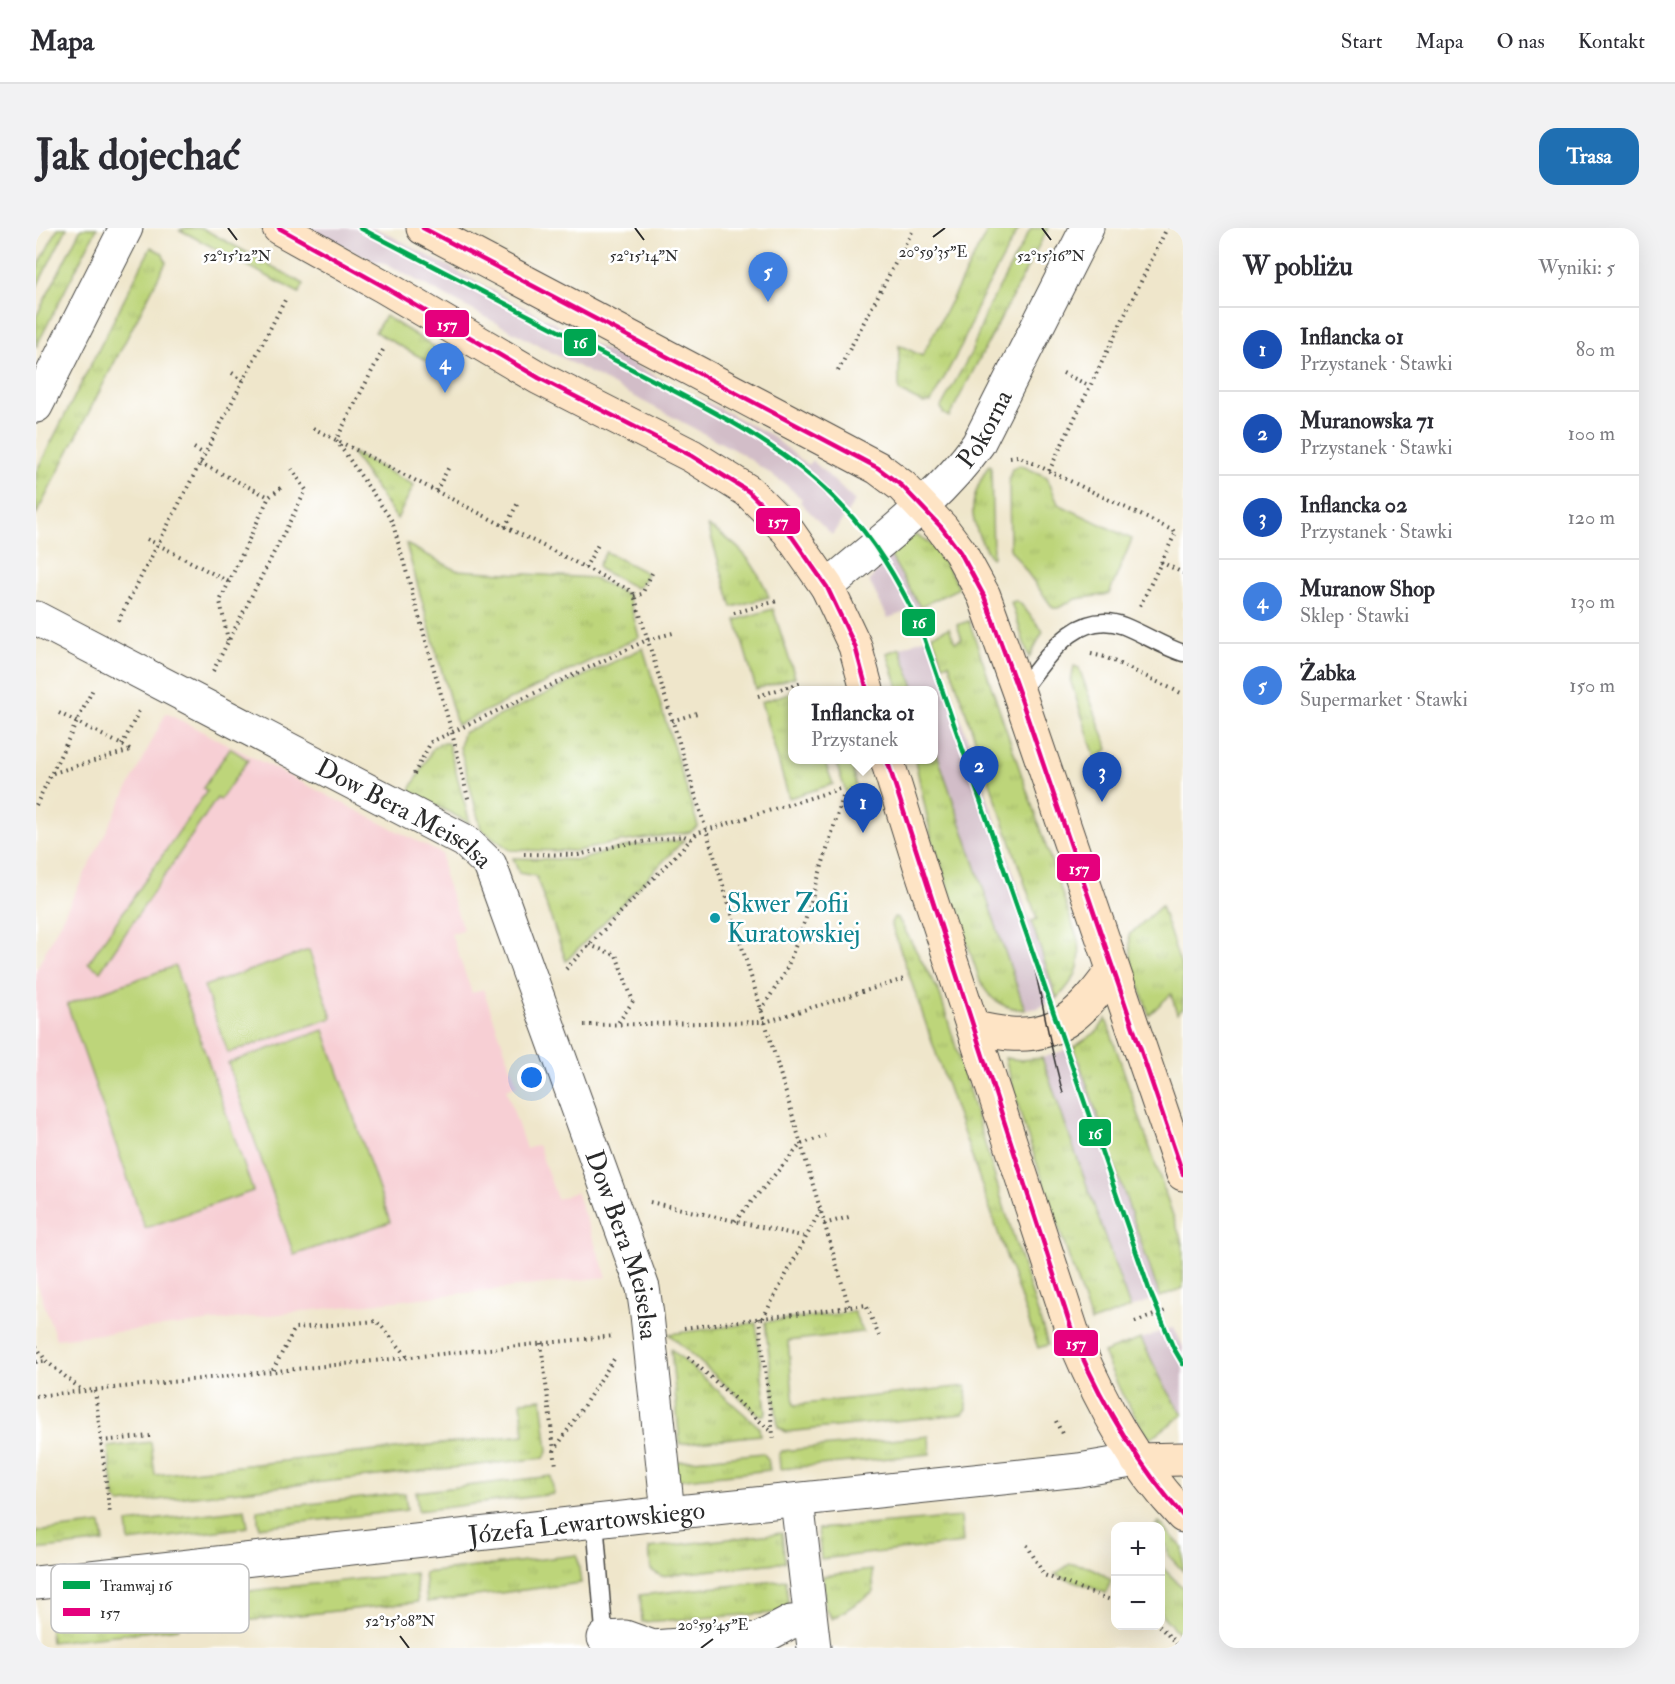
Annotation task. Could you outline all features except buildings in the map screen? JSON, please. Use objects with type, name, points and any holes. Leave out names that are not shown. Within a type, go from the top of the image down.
[{"type":"street","points":[[36,406],[126,228]]},
{"type":"street","points":[[279,228],[539,378],[692,456],[748,491],[788,531],[827,587],[855,646],[866,686]]},
{"type":"street","points":[[423,228],[878,468],[902,486],[922,506],[960,552],[977,580],[1019,693],[1183,1174]]},
{"type":"street","name":"Pokorna","points":[[827,587],[922,506],[961,468],[978,444],[1087,228]]},
{"type":"street","name":"Dow Bera Meiselsa","points":[[36,618],[99,668],[357,785],[465,842],[490,865],[643,1288],[640,1333],[668,1513]]},
{"type":"street","points":[[889,764],[1076,1343],[1093,1383],[1137,1460],[1183,1516]]},
{"type":"street","points":[[973,1028],[1026,1034],[1058,1026],[1070,1020],[1089,1002],[1113,970]]},
{"type":"street","points":[[1137,1460],[1183,1459]]},
{"type":"street","name":"Józefa Lewartowskiego","points":[[207,1564],[1079,1470],[1137,1460]]},
{"type":"street","points":[[797,1500],[812,1634]]},
{"type":"street","name":"Józefa Lewartowskiego","points":[[36,1583],[51,1581]]},
{"type":"street","points":[[605,1643],[625,1637],[653,1647],[759,1639],[791,1622],[812,1634]]},
{"type":"lane","points":[[1019,693],[1064,637],[1086,626],[1106,622],[1122,625],[1180,652]]},
{"type":"lane","points":[[595,1521],[605,1643]]},
{"type":"path","points":[[838,371],[914,228]]},
{"type":"path","points":[[1049,471],[1167,228]]},
{"type":"path","points":[[37,802],[77,722],[99,668],[157,544],[285,300]]},
{"type":"path","points":[[336,440],[383,350]]},
{"type":"path","points":[[232,373],[243,380]]},
{"type":"path","points":[[1063,373],[1090,386]]},
{"type":"path","points":[[313,428],[633,592],[704,830],[765,1022],[849,1307]]},
{"type":"path","points":[[336,440],[392,521],[452,733],[476,831],[465,842]]},
{"type":"path","points":[[194,448],[204,454]]},
{"type":"path","points":[[1003,457],[1018,456],[1176,532],[1139,607],[1131,605]]},
{"type":"path","points":[[200,463],[269,497]]},
{"type":"path","points":[[436,491],[450,465]]},
{"type":"path","points":[[213,672],[306,490],[292,469]]},
{"type":"path","points":[[228,641],[220,601],[269,497],[283,486]]},
{"type":"path","points":[[505,527],[519,501]]},
{"type":"path","points":[[147,539],[229,582]]},
{"type":"path","points":[[585,568],[599,543]]},
{"type":"path","points":[[1161,562],[1183,573]]},
{"type":"path","points":[[634,596],[642,594],[653,571]]},
{"type":"path","points":[[734,613],[777,601]]},
{"type":"path","points":[[409,783],[431,742],[647,640],[673,633]]},
{"type":"path","points":[[1090,654],[1105,657],[1183,694]]},
{"type":"path","points":[[790,686],[803,682]]},
{"type":"path","points":[[758,696],[788,687]]},
{"type":"path","points":[[122,745],[142,706]]},
{"type":"path","points":[[52,773],[131,750],[59,713]]},
{"type":"path","points":[[672,721],[697,713]]},
{"type":"path","points":[[539,997],[697,832],[839,789]]},
{"type":"path","points":[[761,1010],[785,973],[806,918],[843,797]]},
{"type":"path","points":[[518,854],[578,855],[620,845],[684,836],[691,838]]},
{"type":"path","points":[[589,945],[616,955],[633,1001],[618,1023]]},
{"type":"path","points":[[553,1036],[588,1023],[765,1022],[904,979]]},
{"type":"path","points":[[735,1221],[801,1144],[825,1136]]},
{"type":"path","points":[[639,1199],[806,1237]]},
{"type":"path","points":[[774,1443],[761,1318],[820,1210]]},
{"type":"path","points":[[824,1224],[849,1217]]},
{"type":"path","points":[[36,1396],[640,1333],[866,1305],[879,1336]]},
{"type":"path","points":[[1135,1322],[1166,1311]]},
{"type":"path","points":[[273,1371],[296,1328],[377,1321],[408,1357]]},
{"type":"path","points":[[554,1451],[640,1333]]},
{"type":"path","points":[[541,1343],[556,1466]]},
{"type":"path","points":[[36,1346],[46,1361],[84,1392]]},
{"type":"path","points":[[682,1352],[773,1432]]},
{"type":"path","points":[[36,1362],[46,1361]]},
{"type":"path","points":[[95,1391],[110,1515]]},
{"type":"path","points":[[101,1441],[150,1436]]},
{"type":"path","points":[[1027,1545],[1044,1575],[1111,1600]]},
{"type":"path","points":[[1163,1630],[1180,1648]]},
{"type":"shaded area","points":[[308,228],[373,228],[384,232],[584,339],[769,434],[808,465],[812,460],[855,501],[832,535],[800,502],[802,499],[785,484],[742,454],[384,263],[373,261]]},
{"type":"shaded area","points":[[890,555],[920,607],[888,618],[869,581]]},
{"type":"shaded area","points":[[932,635],[1057,999],[1038,1008],[1025,1010],[938,757],[938,686],[914,686],[900,648]]},
{"type":"shaded area","points":[[166,713],[442,854],[444,875],[463,929],[451,934],[472,993],[483,989],[506,1053],[517,1085],[506,1089],[526,1149],[538,1145],[557,1199],[576,1192],[607,1277],[56,1339],[36,1280],[36,970]]},
{"type":"shaded area","points":[[1074,1047],[1160,1297],[1130,1308],[1042,1058]]},
{"type":"shaded area","points":[[1174,1327],[1183,1347],[1183,1415],[1164,1385],[1141,1339]]},
{"type":"green space","points":[[58,228],[67,228],[36,288],[36,270]]},
{"type":"green space","points":[[81,228],[97,228],[36,347],[36,317]]},
{"type":"green space","points":[[202,228],[304,284],[299,293],[180,230]]},
{"type":"green space","points":[[989,228],[1019,228],[980,301],[962,345],[931,402],[923,403],[899,391],[899,345],[922,356]]},
{"type":"green space","points":[[1031,228],[1048,228],[949,417],[943,413],[941,407],[971,353],[988,308]]},
{"type":"green space","points":[[151,247],[162,253],[166,262],[36,515],[36,472]]},
{"type":"green space","points":[[385,316],[438,349],[429,362],[375,332]]},
{"type":"green space","points":[[351,452],[414,485],[397,519]]},
{"type":"green space","points":[[989,465],[991,466],[993,557],[991,558],[978,533],[973,512],[976,490]]},
{"type":"green space","points":[[1020,465],[1047,477],[1058,504],[1132,539],[1109,594],[1076,599],[1058,608],[1053,608],[1010,549],[1009,478],[1012,469]]},
{"type":"green space","points":[[708,526],[729,540],[752,564],[769,597],[732,607]]},
{"type":"green space","points":[[916,535],[935,550],[959,588],[920,607],[890,555]]},
{"type":"green space","points":[[406,544],[456,570],[593,578],[628,595],[639,637],[457,725]]},
{"type":"green space","points":[[606,552],[647,573],[640,586],[636,588],[599,569],[598,565]]},
{"type":"green space","points":[[1016,601],[1043,631],[1029,658],[1011,602]]},
{"type":"green space","points":[[773,609],[795,677],[756,689],[736,620]]},
{"type":"green space","points":[[969,621],[1079,943],[1080,952],[1076,974],[1057,999],[1031,921],[1037,919],[949,663],[943,665],[932,635],[949,628],[955,642],[962,639],[957,625]]},
{"type":"green space","points":[[643,648],[698,826],[690,832],[619,842],[576,851],[510,850],[481,829],[460,747],[463,733]]},
{"type":"green space","points":[[900,648],[914,686],[898,686],[887,653]]},
{"type":"green space","points":[[1074,666],[1079,668],[1108,749],[1096,760],[1071,682]]},
{"type":"green space","points":[[788,693],[788,764],[826,764],[833,784],[789,798],[761,702]]},
{"type":"green space","points":[[440,743],[448,743],[470,823],[409,792],[433,748]]},
{"type":"green space","points":[[230,748],[248,760],[220,800],[217,798],[100,971],[88,963],[207,791],[203,788]]},
{"type":"green space","points":[[938,757],[1025,1010],[998,1002],[988,994],[980,981],[932,840],[916,764],[938,764]]},
{"type":"green space","points":[[836,764],[852,764],[859,804],[849,801]]},
{"type":"green space","points":[[684,840],[566,961],[536,876],[519,873],[513,858],[580,860],[622,847]]},
{"type":"green space","points":[[1161,906],[1183,972],[1183,1008],[1177,1013],[1171,994],[1149,1015],[1132,964],[1129,935]]},
{"type":"green space","points":[[894,917],[898,918],[940,994],[1048,1345],[1038,1348],[891,923]]},
{"type":"green space","points":[[309,950],[332,1018],[228,1053],[204,986]]},
{"type":"green space","points":[[175,966],[253,1191],[145,1228],[67,1004]]},
{"type":"green space","points":[[1106,1019],[1183,1245],[1183,1288],[1160,1297],[1074,1047],[1098,1031]]},
{"type":"green space","points":[[324,1030],[390,1222],[294,1255],[228,1063]]},
{"type":"green space","points":[[1005,1058],[1021,1060],[1042,1058],[1130,1308],[1091,1322],[1024,1126]]},
{"type":"green space","points":[[854,1312],[863,1332],[788,1341],[794,1405],[966,1386],[967,1409],[963,1414],[786,1432],[778,1427],[765,1322]]},
{"type":"green space","points":[[756,1323],[766,1412],[764,1415],[759,1415],[669,1334]]},
{"type":"green space","points":[[1141,1339],[1164,1385],[1183,1415],[1151,1438],[1148,1437],[1122,1394],[1103,1353]]},
{"type":"green space","points":[[671,1349],[759,1427],[760,1435],[680,1444]]},
{"type":"green space","points":[[542,1399],[548,1450],[544,1458],[120,1504],[115,1499],[108,1447],[151,1442],[155,1475],[524,1435],[521,1401]]},
{"type":"green space","points":[[929,1436],[930,1454],[780,1469],[779,1455],[782,1451]]},
{"type":"green space","points":[[763,1453],[768,1459],[770,1470],[676,1480],[674,1462]]},
{"type":"green space","points":[[551,1476],[554,1494],[418,1511],[416,1492]]},
{"type":"green space","points":[[405,1493],[407,1510],[259,1527],[257,1510]]},
{"type":"green space","points":[[245,1509],[248,1527],[129,1542],[127,1523]]},
{"type":"green space","points":[[961,1517],[963,1543],[821,1559],[818,1529]]},
{"type":"green space","points":[[101,1524],[104,1542],[36,1550],[36,1532]]},
{"type":"green space","points":[[1165,1528],[1183,1548],[1183,1571],[1168,1555]]},
{"type":"green space","points":[[782,1533],[785,1562],[661,1576],[651,1570],[649,1548]]},
{"type":"green space","points":[[577,1555],[581,1583],[427,1602],[424,1573]]},
{"type":"green space","points":[[1070,1564],[1081,1565],[1092,1568],[1111,1580],[1106,1593],[1055,1574]]},
{"type":"green space","points":[[872,1570],[874,1592],[832,1619],[825,1608],[823,1576]]},
{"type":"green space","points":[[1165,1570],[1183,1588],[1183,1638],[1165,1618]]},
{"type":"green space","points":[[415,1573],[418,1602],[249,1620],[249,1591]]},
{"type":"green space","points":[[786,1580],[789,1612],[642,1622],[640,1595]]},
{"type":"green space","points":[[48,1614],[51,1614],[51,1633],[133,1633],[51,1642]]},
{"type":"tram line","name":"16","points":[[360,228],[738,426],[793,462],[818,483],[865,533],[894,576],[919,623],[1149,1289],[1173,1347],[1183,1364]]},
{"type":"tram line","points":[[1021,916],[1063,1093]]},
{"type":"transit line","name":"157","points":[[279,228],[539,378],[692,456],[748,491],[788,531],[827,587],[855,646],[866,686]]},
{"type":"transit line","name":"157","points":[[423,228],[878,468],[902,486],[942,528],[960,552],[984,596],[1183,1174]]},
{"type":"transit line","name":"157","points":[[888,764],[1076,1343],[1098,1390],[1123,1434],[1151,1476],[1183,1516]]},
{"type":"place","name":"Żabka","points":[[768,302]]},
{"type":"place","name":"Muranow Shop","points":[[445,393]]},
{"type":"place","name":"Muranowska 71","points":[[979,796]]},
{"type":"place","name":"Inflancka 02","points":[[1102,802]]},
{"type":"place","name":"Inflancka 01","points":[[863,833]]},
{"type":"place","name":"Skwer Zofii Kuratowskiej","points":[[715,918]]}]
